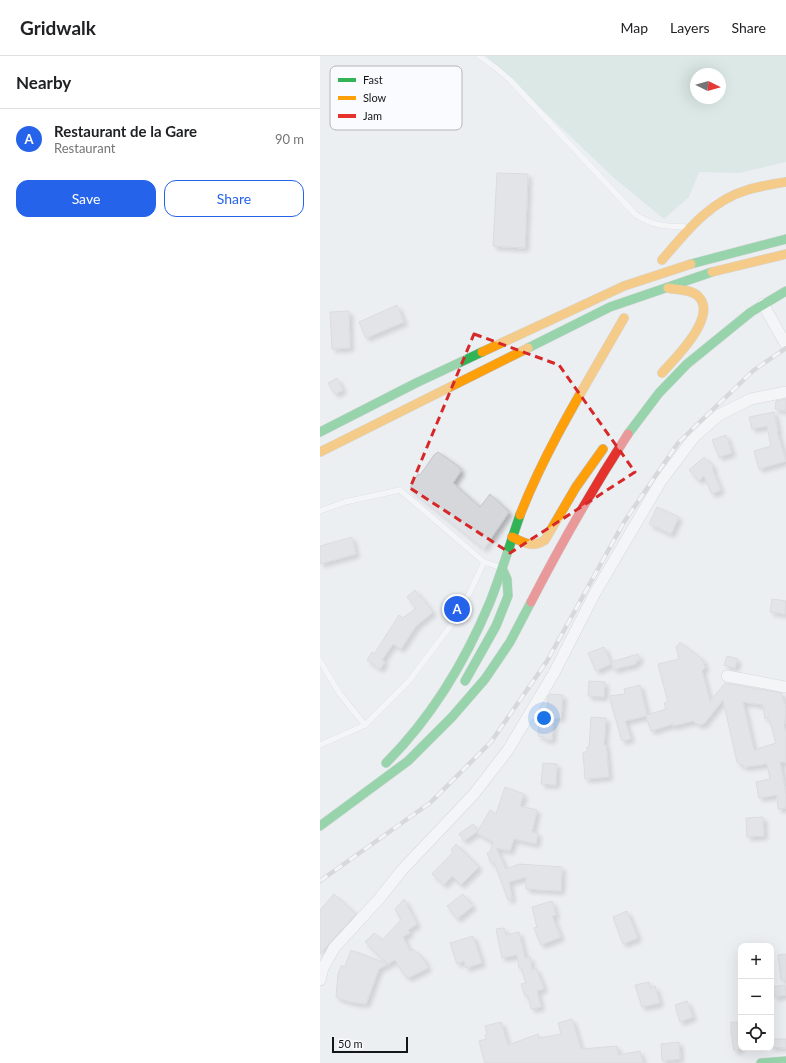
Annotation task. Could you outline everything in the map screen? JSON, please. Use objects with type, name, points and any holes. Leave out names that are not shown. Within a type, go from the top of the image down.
[{"type":"main road","points":[[662,260],[689,227],[706,212],[730,196],[752,187],[786,182]]},
{"type":"main road","points":[[768,184],[786,186]]},
{"type":"main road","points":[[320,432],[416,383],[624,286],[702,260],[785,239]]},
{"type":"main road","points":[[320,452],[610,307],[711,272],[786,254]]},
{"type":"main road","points":[[654,383],[698,329],[704,310],[702,301],[698,296],[668,288]]},
{"type":"main road","points":[[320,826],[408,761],[452,717],[485,679],[510,642],[559,548],[604,471],[632,427],[659,393],[687,364],[750,312],[786,291]]},
{"type":"main road","points":[[377,771],[397,753],[418,729],[441,696],[461,663],[483,618],[512,537],[535,479],[568,414],[624,318]]},
{"type":"main road","points":[[512,537],[533,545],[537,545],[545,540],[576,487],[610,439]]},
{"type":"main road","points":[[459,691],[496,626],[508,596],[507,579],[502,568]]},
{"type":"main road","points":[[408,761],[445,712]]},
{"type":"main road","points":[[760,1063],[786,1061]]},
{"type":"street","points":[[763,304],[786,345]]},
{"type":"street","points":[[320,980],[323,968],[334,948],[379,899],[402,870],[474,794],[508,750],[554,673],[595,593],[661,481],[695,436],[719,415],[751,399],[786,392]]},
{"type":"street","points":[[727,676],[786,687]]},
{"type":"lane","points":[[480,56],[510,80],[635,214],[652,224],[689,227]]},
{"type":"lane","points":[[320,511],[345,502],[400,490],[484,562],[502,568]]},
{"type":"lane","points":[[320,745],[365,725],[409,680],[430,654],[455,618],[470,592],[484,562]]},
{"type":"lane","points":[[320,661],[340,694],[365,725]]},
{"type":"highlighted area","points":[[474,334],[559,365],[635,472],[510,553],[410,488]]},
{"type":"green space","points":[[486,56],[786,56],[786,162],[739,173],[699,172],[689,197],[664,219],[614,178]]},
{"type":"building","points":[[497,173],[528,174],[525,248],[493,246]]},
{"type":"building","points":[[397,305],[404,322],[366,338],[359,322]]},
{"type":"building","points":[[349,311],[350,348],[332,349],[330,312]]},
{"type":"building","points":[[337,378],[343,390],[335,394],[328,383]]},
{"type":"building","points":[[786,399],[786,411],[775,409],[776,401]]},
{"type":"building","points":[[774,412],[777,432],[786,461],[759,469],[754,451],[771,446],[767,426],[752,429],[749,417]]},
{"type":"building","points":[[726,435],[732,453],[719,457],[712,440]]},
{"type":"building","points":[[438,452],[458,466],[461,471],[453,483],[480,507],[490,494],[509,512],[484,549],[412,491],[410,487],[418,474],[420,475],[434,455]]},
{"type":"building","points":[[704,457],[714,467],[712,469],[721,490],[712,494],[704,476],[699,481],[689,470]]},
{"type":"building","points":[[657,507],[679,517],[671,534],[649,524]]},
{"type":"building","points":[[352,537],[356,554],[320,564],[320,546]]},
{"type":"building","points":[[415,590],[433,612],[416,626],[401,649],[393,644],[382,660],[385,662],[380,669],[367,660],[372,652],[374,654],[399,615],[403,618],[416,608],[407,597]]},
{"type":"building","points":[[772,599],[786,601],[785,614],[770,612]]},
{"type":"building","points":[[680,642],[703,660],[705,668],[702,671],[710,701],[725,683],[781,693],[786,708],[784,730],[786,729],[786,762],[780,762],[786,794],[786,808],[778,809],[777,795],[759,798],[756,782],[770,779],[767,764],[745,767],[737,762],[723,700],[704,724],[699,725],[693,721],[673,726],[673,724],[651,731],[646,716],[625,721],[631,739],[622,741],[609,696],[625,694],[624,689],[640,685],[647,715],[666,709],[664,703],[668,702],[658,664],[679,659],[676,647]],"holes":[[[743,702],[763,705],[765,719],[768,717],[768,721],[770,721],[776,743],[754,750]]]},
{"type":"building","points":[[604,647],[611,664],[596,671],[588,653]]},
{"type":"building","points":[[638,654],[640,660],[636,661],[636,664],[614,670],[611,662]]},
{"type":"building","points":[[727,656],[738,659],[735,668],[724,665]]},
{"type":"building","points":[[589,681],[605,682],[604,697],[588,696]]},
{"type":"building","points":[[550,694],[563,695],[561,718],[554,718],[552,740],[544,739],[544,737],[538,736],[539,722],[546,723],[548,696]]},
{"type":"building","points":[[591,717],[606,718],[604,746],[606,745],[609,777],[585,779],[583,752],[587,752],[587,747],[589,747]]},
{"type":"building","points":[[543,763],[557,764],[556,785],[541,784]]},
{"type":"building","points":[[505,787],[524,794],[520,806],[537,810],[532,832],[538,833],[536,844],[514,839],[510,851],[496,848],[506,869],[519,864],[562,867],[561,891],[526,889],[526,877],[509,882],[512,899],[508,900],[494,862],[491,863],[487,853],[490,852],[493,842],[477,833],[490,810],[496,814]]},
{"type":"building","points":[[763,817],[764,836],[747,837],[746,818]]},
{"type":"building","points":[[473,824],[478,831],[464,841],[459,834]]},
{"type":"building","points":[[456,844],[479,867],[461,885],[452,876],[444,885],[432,874],[453,852],[451,850]]},
{"type":"building","points":[[334,894],[356,914],[320,954],[320,910]]},
{"type":"building","points":[[463,894],[473,906],[457,919],[447,906]]},
{"type":"building","points":[[404,899],[417,924],[408,930],[410,933],[403,937],[410,951],[413,949],[423,958],[428,968],[408,978],[395,960],[388,964],[365,942],[374,933],[382,940],[401,920],[395,909]]},
{"type":"building","points":[[552,901],[556,915],[552,916],[561,937],[541,945],[534,928],[537,927],[532,907]]},
{"type":"building","points":[[627,911],[638,938],[623,944],[613,917]]},
{"type":"building","points":[[504,928],[506,935],[519,932],[525,958],[530,957],[532,970],[536,968],[544,989],[537,991],[541,1007],[531,1009],[528,995],[525,996],[521,984],[526,983],[521,968],[519,968],[517,955],[502,958],[496,929]]},
{"type":"building","points":[[473,936],[482,963],[466,968],[464,961],[457,964],[450,943]]},
{"type":"building","points":[[351,950],[388,964],[379,969],[366,1004],[350,1002],[336,997],[338,974],[341,966],[345,966]]},
{"type":"building","points":[[786,954],[786,980],[781,980],[778,955]]},
{"type":"building","points":[[649,982],[650,988],[655,986],[660,1003],[642,1007],[635,985]]},
{"type":"building","points":[[785,985],[786,995],[774,997],[774,987]]},
{"type":"building","points":[[687,1001],[693,1017],[680,1022],[675,1005]]},
{"type":"building","points":[[572,1019],[581,1049],[617,1046],[618,1055],[640,1051],[643,1063],[485,1063],[479,1041],[486,1039],[485,1035],[487,1034],[485,1026],[501,1022],[508,1045],[538,1034],[539,1038],[561,1034],[558,1023]]},
{"type":"building","points":[[731,1022],[738,1023],[738,1049],[734,1050]]},
{"type":"building","points":[[774,1039],[786,1039],[786,1048],[774,1047]]},
{"type":"building","points":[[679,1042],[680,1059],[662,1061],[661,1044]]},
{"type":"railway","points":[[320,881],[430,803],[491,742],[547,661],[624,522],[678,443],[754,370],[786,348]]},
{"type":"traffic: fast","points":[[691,264],[786,239]]},
{"type":"traffic: fast","points":[[528,348],[610,307],[712,272]]},
{"type":"traffic: fast","points":[[628,434],[659,393],[687,364],[751,312],[786,291]]},
{"type":"traffic: fast","points":[[320,432],[416,383],[482,352]]},
{"type":"traffic: fast","points":[[386,763],[403,745],[433,708],[470,646],[490,602],[520,515]]},
{"type":"traffic: fast","points":[[465,681],[496,626],[508,596],[507,579],[502,568]]},
{"type":"traffic: fast","points":[[320,826],[408,761],[452,717],[485,679],[510,642],[531,602]]},
{"type":"traffic: fast","points":[[761,1063],[786,1061]]},
{"type":"traffic: slow","points":[[662,260],[690,228],[721,202],[747,190],[786,182]]},
{"type":"traffic: slow","points":[[712,272],[786,254]]},
{"type":"traffic: slow","points":[[482,352],[624,286],[691,264]]},
{"type":"traffic: slow","points":[[662,373],[693,336],[703,314],[703,304],[698,296],[688,291],[668,288]]},
{"type":"traffic: slow","points":[[520,515],[542,464],[555,439],[624,318]]},
{"type":"traffic: slow","points":[[320,452],[528,348]]},
{"type":"traffic: slow","points":[[512,537],[528,544],[536,544],[545,540],[576,487],[603,449]]},
{"type":"traffic: jam","points":[[531,602],[578,516],[628,434]]},
{"type":"place","name":"Restaurant de la Gare","points":[[457,609]]}]
